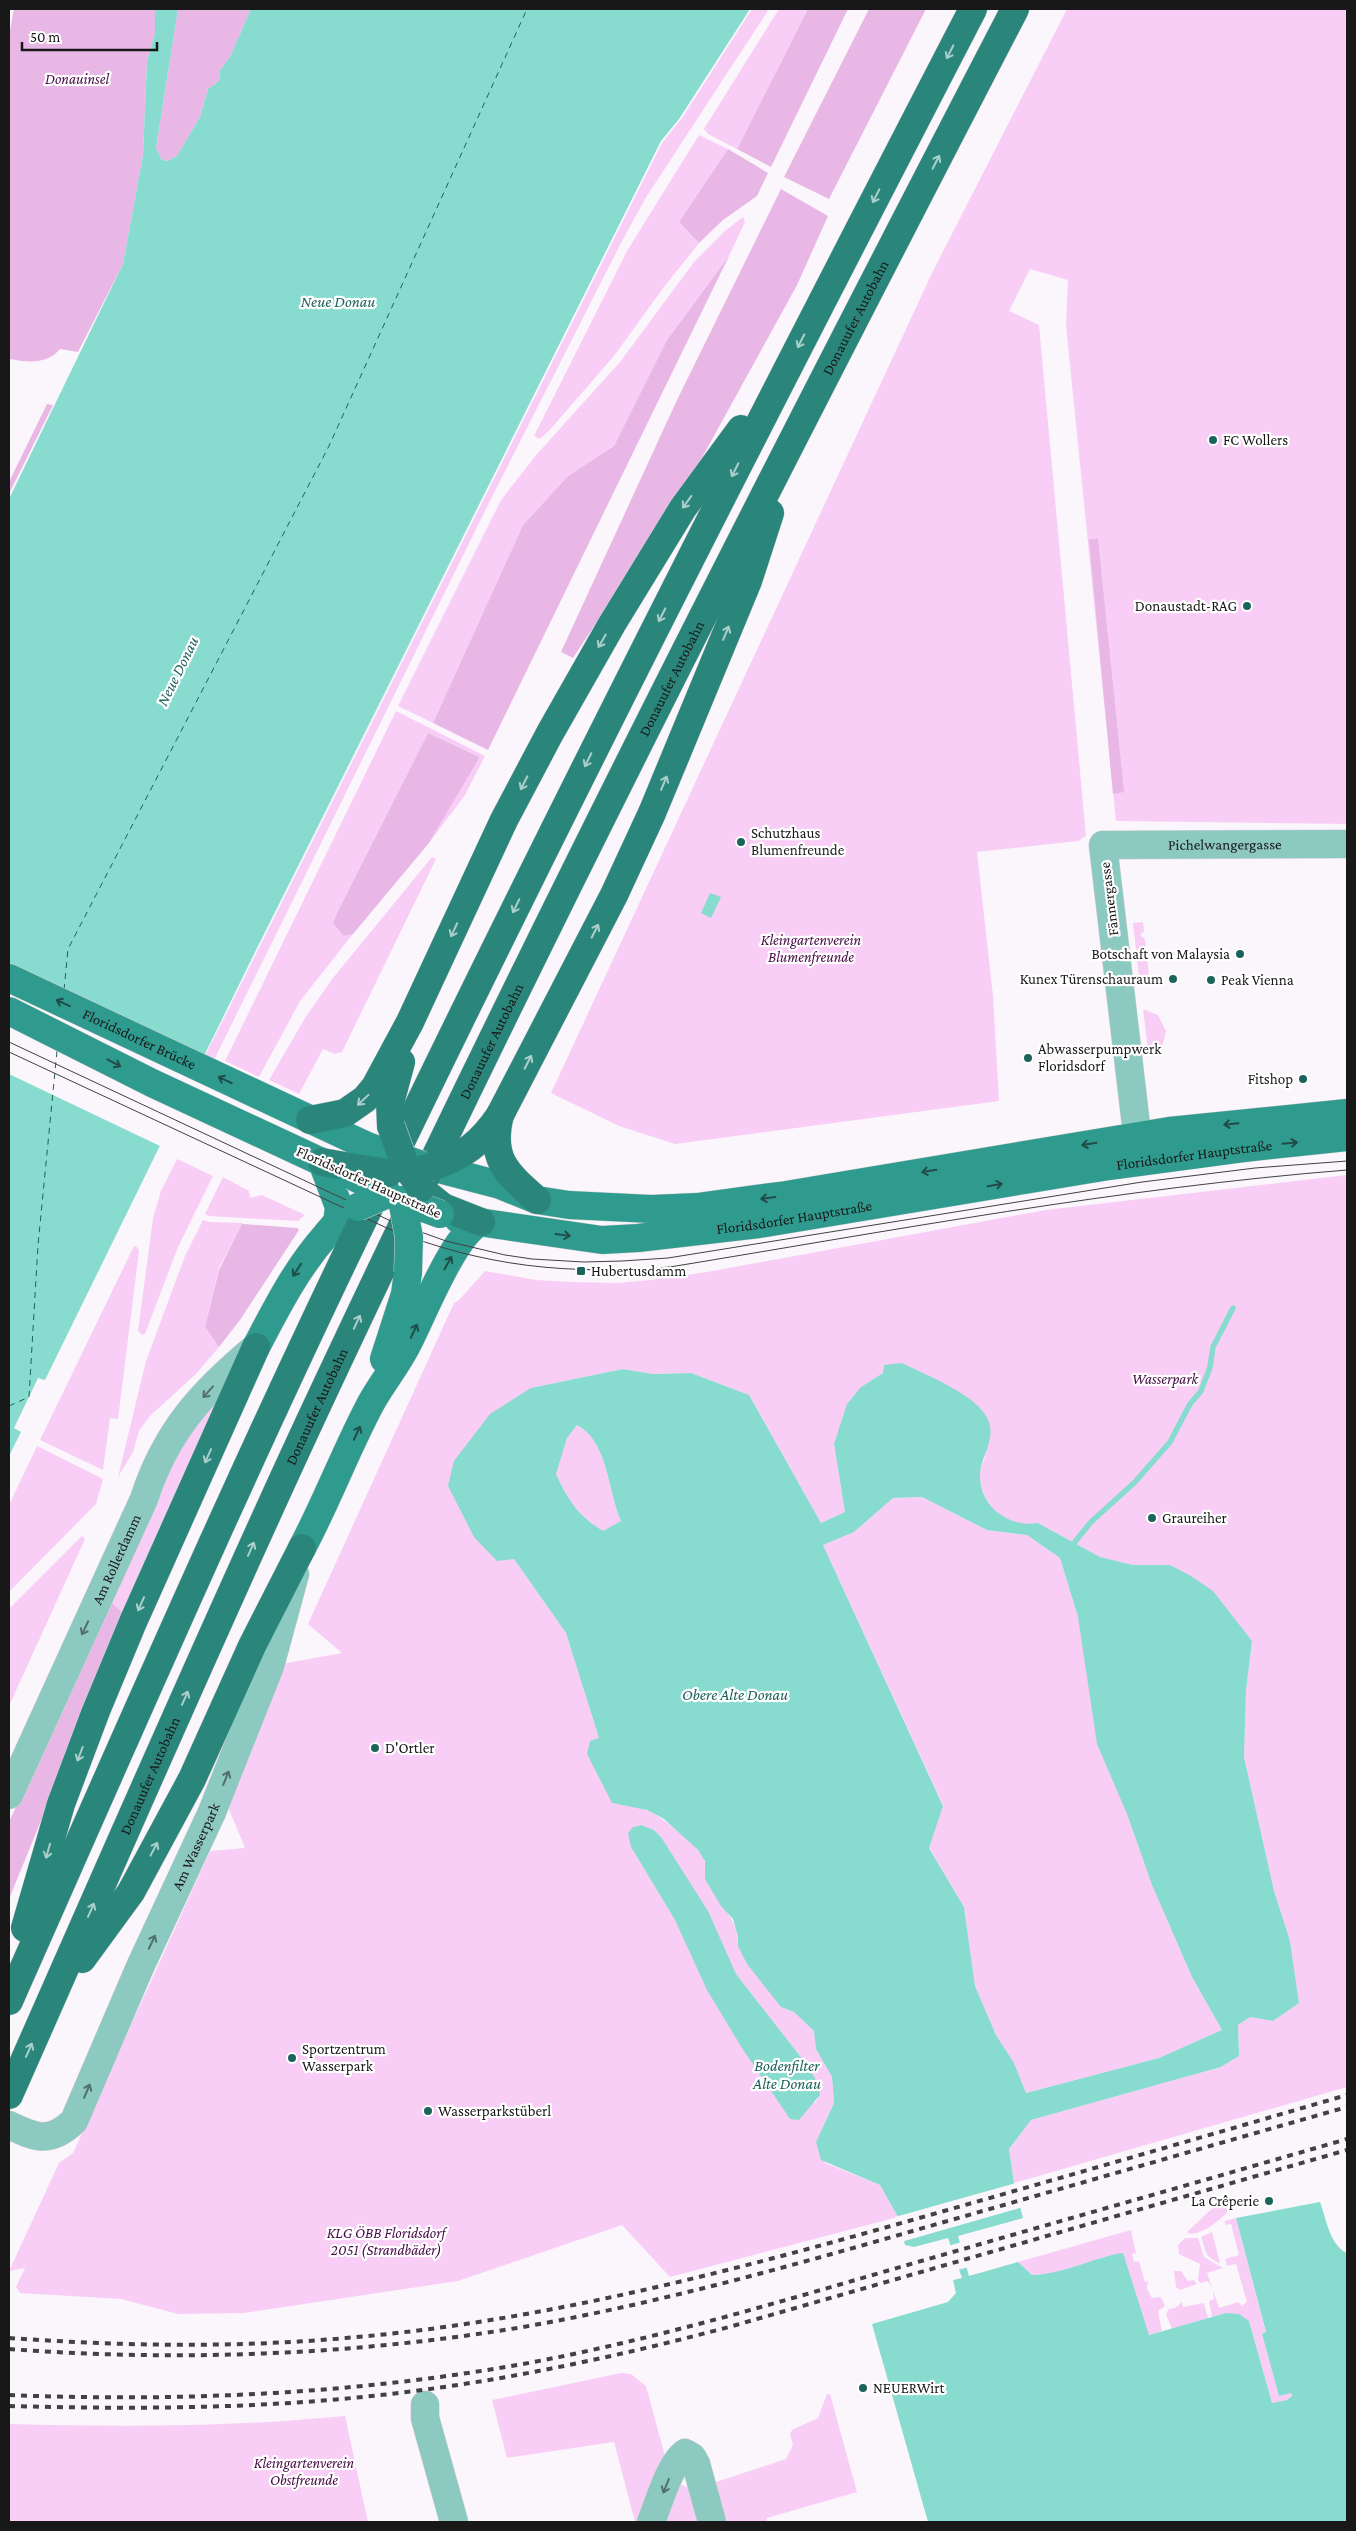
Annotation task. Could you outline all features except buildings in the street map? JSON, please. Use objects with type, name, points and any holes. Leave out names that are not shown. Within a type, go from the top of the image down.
[{"type":"highway","points":[[9,2001],[216,1533],[380,1183],[589,757],[789,364],[973,9]]},
{"type":"highway","name":"Donauufer Autobahn","points":[[9,2095],[251,1550],[411,1207],[623,775],[794,435],[1015,9]]},
{"type":"highway","points":[[310,1120],[345,1113],[365,1099],[374,1087],[410,1022],[504,820],[550,732],[612,624],[683,508],[789,364]]},
{"type":"highway","points":[[452,1188],[484,1136],[500,1115],[614,895],[652,813],[748,581],[794,435]]},
{"type":"highway","points":[[406,1181],[391,1126],[392,1092],[410,1022]]},
{"type":"highway","points":[[500,1115],[495,1139],[498,1156],[507,1173],[537,1200]]},
{"type":"highway","points":[[322,1162],[357,1155]]},
{"type":"highway","points":[[406,1181],[452,1188]]},
{"type":"highway","points":[[406,1181],[452,1188]]},
{"type":"highway","points":[[9,1986],[61,1804],[96,1711],[133,1622],[256,1347]]},
{"type":"highway","points":[[50,2003],[131,1892],[192,1779],[252,1646],[302,1548]]},
{"type":"main road","name":"Floridsdorfer Brücke","points":[[9,978],[270,1101]]},
{"type":"main road","name":"Floridsdorfer Brücke","points":[[9,1011],[255,1131]]},
{"type":"main road","name":"Floridsdorfer Hauptstraße","points":[[270,1101],[310,1120],[357,1155],[406,1181]]},
{"type":"main road","name":"Floridsdorfer Hauptstraße","points":[[452,1188],[481,1222],[602,1240],[638,1238],[759,1224],[1138,1148],[1347,1113]]},
{"type":"main road","name":"Floridsdorfer Hauptstraße","points":[[255,1131],[322,1162]]},
{"type":"main road","name":"Floridsdorfer Hauptstraße","points":[[452,1188],[497,1200],[537,1200],[603,1208],[697,1207],[1138,1148],[1344,1139]]},
{"type":"main road","name":"Floridsdorfer Hauptstraße","points":[[357,1155],[406,1181]]},
{"type":"main road","points":[[322,1162],[334,1220]]},
{"type":"main road","points":[[256,1347],[294,1275],[334,1220],[406,1181],[410,1238],[405,1294],[371,1403],[325,1505],[302,1548]]},
{"type":"main road","points":[[371,1403],[407,1346],[454,1252],[467,1233],[481,1222]]},
{"type":"street","name":"Pichelwangergasse","points":[[1103,845],[1347,844]]},
{"type":"street","name":"Fännergasse","points":[[1103,845],[1138,1148]]},
{"type":"street","name":"Am Rollerdamm","points":[[9,1795],[144,1499],[160,1457],[179,1424],[223,1375],[256,1347]]},
{"type":"street","name":"Am Wasserpark","points":[[9,2126],[36,2137],[62,2132],[74,2121],[140,1967],[212,1812],[270,1666],[302,1548]]},
{"type":"street","points":[[425,2405],[425,2418],[454,2522]]},
{"type":"street","points":[[651,2522],[679,2457],[685,2453],[692,2456],[696,2464],[712,2522]]},
{"type":"green space","name":"Donauinsel","points":[[14,9],[155,9],[155,33],[147,61],[143,155],[123,264],[78,352],[60,349],[49,358],[36,361],[9,359],[9,36]]},
{"type":"green space","points":[[178,9],[251,9],[230,57],[220,70],[219,81],[208,89],[200,117],[177,156],[167,161],[162,160],[156,148]]},
{"type":"green space","points":[[752,9],[769,9],[645,199],[621,243],[489,503],[214,1060],[205,1056],[662,143],[682,118]]},
{"type":"green space","points":[[779,9],[808,9],[737,149],[708,134],[704,129]]},
{"type":"green space","points":[[808,9],[848,9],[771,167],[737,149]]},
{"type":"green space","points":[[869,9],[926,9],[829,199],[784,177]]},
{"type":"green space","name":"Kleingartenverein Blumenfreunde","points":[[1067,9],[1347,9],[1347,824],[1116,821],[1066,325],[1068,280],[1030,269],[1009,311],[1039,325],[1086,836],[1078,841],[977,852],[993,996],[999,1101],[675,1144],[619,1126],[551,1093],[932,273]]},
{"type":"green space","points":[[699,135],[728,149],[679,222],[699,243],[664,287],[614,356],[547,433],[539,439],[534,436],[627,251]]},
{"type":"green space","points":[[728,149],[768,173],[757,196],[723,220],[699,243],[679,222]]},
{"type":"green space","points":[[781,189],[828,216],[797,285],[687,485],[573,658],[561,652],[677,400]]},
{"type":"green space","points":[[743,217],[745,222],[729,256],[667,340],[614,446],[568,476],[523,525],[433,723],[398,706],[501,500],[537,454],[620,362],[694,262],[725,231]]},
{"type":"green space","points":[[729,256],[488,750],[433,723],[523,525],[568,476],[614,446],[667,340]]},
{"type":"green space","points":[[47,404],[53,405],[9,494],[9,482]]},
{"type":"green space","points":[[1089,539],[1098,539],[1124,792],[1113,794]]},
{"type":"green space","points":[[396,711],[485,756],[465,795],[429,843],[480,757],[428,733],[338,911],[344,936],[353,934],[300,1001],[259,1077],[225,1061]]},
{"type":"green space","points":[[428,733],[480,757],[429,843],[353,934],[344,936],[333,923]]},
{"type":"green space","points":[[432,857],[436,859],[342,1052],[335,1054],[323,1049],[299,1094],[269,1080],[305,1018],[333,978]]},
{"type":"green space","points":[[1143,922],[1144,931],[1140,935],[1145,939],[1150,985],[1139,977],[1133,923]]},
{"type":"green space","points":[[1143,1009],[1158,1015],[1166,1031],[1162,1047],[1149,1057]]},
{"type":"green space","points":[[177,1159],[213,1176],[178,1247],[145,1334],[142,1335],[138,1331],[153,1218],[161,1191]]},
{"type":"green space","name":"Wasserpark","points":[[1347,1175],[1347,2087],[1014,2183],[1009,2149],[1031,2120],[1221,2067],[1239,2056],[1238,2025],[1250,2017],[1273,2021],[1299,2003],[1290,1941],[1274,1891],[1244,1757],[1246,1691],[1252,1641],[1171,1565],[1133,1565],[1100,1557],[1038,1523],[1021,1524],[1005,1519],[993,1508],[981,1486],[980,1471],[985,1456],[883,1373],[861,1387],[834,1444],[845,1512],[821,1523],[749,1395],[691,1373],[653,1374],[623,1369],[531,1388],[514,1559],[566,1633],[599,1738],[612,1803],[652,1813],[678,1831],[700,1853],[704,1859],[708,1883],[733,1922],[738,1937],[738,1946],[781,2007],[794,2012],[814,2031],[816,2049],[832,2077],[834,2103],[816,2142],[825,2163],[880,2185],[898,2217],[670,2277],[622,2225],[458,2281],[244,2313],[178,2314],[121,2299],[20,2293],[16,2287],[25,2268],[9,2271],[59,2163],[73,2153],[210,1851],[245,1848],[221,1790],[270,1666],[342,1653],[308,1624],[454,1303],[459,1300],[485,1271],[536,1280],[570,1282],[618,1283],[650,1280],[707,1272],[1046,1210]],"holes":[[[641,1825],[654,1830],[661,1837],[736,1974],[807,2065],[819,2085],[820,2095],[815,2103],[692,1954],[675,1920],[631,1847],[633,1827]]]},
{"type":"green space","points":[[223,1177],[249,1191],[250,1198],[262,1195],[305,1215],[298,1221],[209,1216],[205,1214]]},
{"type":"green space","points":[[203,1220],[209,1222],[243,1223],[219,1268],[205,1327],[219,1347],[196,1374],[150,1416],[139,1431],[133,1452],[118,1477],[146,1361],[185,1256]]},
{"type":"green space","points":[[242,1224],[297,1228],[299,1230],[240,1320],[219,1347],[205,1327],[219,1270]]},
{"type":"green space","points":[[134,1246],[139,1251],[118,1419],[110,1418],[103,1470],[40,1440]]},
{"type":"green space","points":[[218,1395],[219,1407],[125,1615],[110,1601],[181,1439]]},
{"type":"green space","points":[[577,1425],[595,1443],[601,1455],[621,1521],[603,1532],[587,1520],[575,1507],[556,1474],[567,1437]]},
{"type":"green space","points":[[37,1446],[103,1479],[96,1504],[9,1592],[9,1505]]},
{"type":"green space","points":[[922,1497],[987,1530],[1027,1535],[1060,1558],[1078,1617],[1127,1814],[1152,1885],[1192,1977],[1222,2030],[1159,2058],[1026,2093],[1014,2063],[996,2035],[975,1986],[964,1907],[929,1847],[943,1805],[823,1545],[854,1532],[893,1498]]},
{"type":"green space","points":[[82,1536],[85,1539],[9,1706],[9,1609]]},
{"type":"green space","points":[[110,1601],[125,1615],[9,1899],[9,1822]]},
{"type":"green space","points":[[1227,2201],[1231,2206],[1230,2210],[1207,2229],[1190,2234],[1187,2232],[1217,2204]]},
{"type":"green space","points":[[1236,2218],[1266,2333],[1262,2334],[1279,2395],[1291,2393],[1292,2396],[1287,2400],[1272,2403],[1249,2321],[1226,2313],[1212,2317],[1209,2301],[1214,2299],[1213,2290],[1219,2308],[1238,2302],[1242,2306],[1247,2302],[1236,2264],[1227,2266],[1225,2259],[1239,2255],[1231,2224],[1225,2225],[1225,2221]]},
{"type":"green space","points":[[1131,2230],[1136,2253],[1132,2254],[1134,2262],[1139,2261],[1145,2282],[1148,2281],[1147,2289],[1152,2298],[1161,2297],[1165,2306],[1158,2311],[1162,2331],[1149,2335],[1108,2256],[1052,2274],[1032,2275],[1018,2262]]},
{"type":"green space","points":[[1212,2232],[1220,2263],[1208,2256],[1201,2237]]},
{"type":"green space","points":[[1185,2238],[1198,2238],[1204,2257],[1223,2268],[1207,2273],[1212,2288],[1208,2281],[1200,2283],[1198,2280],[1200,2264],[1179,2254],[1178,2245]]},
{"type":"green space","points":[[1174,2271],[1181,2271],[1188,2281],[1194,2280],[1197,2284],[1180,2290],[1176,2287]]},
{"type":"green space","points":[[1182,2302],[1183,2307],[1204,2303],[1208,2318],[1172,2329],[1166,2314],[1169,2309],[1175,2308]]},
{"type":"green space","points":[[621,2373],[631,2374],[646,2386],[666,2460],[641,2522],[635,2522],[614,2442],[507,2458],[492,2400]]},
{"type":"green space","points":[[827,2394],[830,2394],[857,2492],[767,2518],[767,2522],[723,2522],[715,2487],[716,2482],[786,2459],[793,2445],[790,2434],[792,2430],[818,2418]]},
{"type":"green space","name":"Kleingartenverein Obstfreunde","points":[[345,2416],[368,2522],[9,2522],[9,2424],[177,2425],[303,2420]]},
{"type":"green space","points":[[676,2482],[686,2487],[697,2486],[707,2522],[659,2522]]},
{"type":"water","name":"Neue Donau","points":[[155,9],[178,9],[156,148],[162,160],[167,161],[177,156],[200,117],[208,89],[219,81],[220,70],[230,57],[251,9],[750,9],[679,119],[661,141],[254,954],[45,1380],[38,1378],[14,1428],[21,1432],[9,1456],[9,499],[123,264],[143,155],[147,61],[155,33]]},
{"type":"water","points":[[710,893],[721,897],[711,918],[701,913]]},
{"type":"water","name":"Obere Alte Donau","points":[[902,1363],[951,1387],[975,1403],[984,1412],[989,1422],[990,1436],[981,1467],[981,1485],[984,1496],[997,1512],[1016,1522],[1038,1523],[1100,1557],[1133,1565],[1170,1565],[1213,1591],[1252,1641],[1246,1691],[1244,1757],[1274,1891],[1290,1941],[1299,2003],[1273,2021],[1250,2017],[1238,2025],[1239,2056],[1221,2067],[1031,2120],[1009,2149],[1014,2183],[1023,2218],[958,2236],[969,2276],[1018,2262],[1032,2275],[1044,2274],[1123,2253],[1149,2335],[1226,2313],[1239,2314],[1249,2321],[1272,2403],[1287,2400],[1292,2396],[1291,2393],[1279,2396],[1262,2334],[1266,2332],[1236,2218],[1320,2202],[1336,2244],[1347,2253],[1347,2522],[928,2522],[872,2324],[948,2302],[956,2293],[953,2280],[962,2278],[948,2238],[914,2247],[905,2245],[898,2217],[880,2185],[821,2160],[816,2142],[834,2103],[832,2077],[816,2049],[814,2031],[794,2012],[781,2007],[747,1964],[738,1946],[738,1937],[733,1919],[721,1906],[705,1879],[705,1861],[698,1850],[664,1819],[647,1810],[612,1803],[587,1754],[590,1741],[599,1738],[566,1633],[514,1559],[497,1561],[474,1537],[448,1486],[454,1461],[490,1414],[531,1388],[623,1369],[653,1374],[691,1373],[749,1395],[821,1523],[845,1512],[834,1444],[847,1404],[861,1387],[883,1373],[884,1365]],"holes":[[[577,1425],[587,1433],[601,1455],[621,1521],[603,1531],[575,1507],[556,1474],[567,1438]],[[922,1497],[987,1530],[1027,1535],[1060,1558],[1078,1617],[1097,1744],[1127,1814],[1152,1885],[1192,1977],[1222,2030],[1159,2058],[1026,2093],[1014,2063],[996,2035],[975,1986],[964,1907],[929,1848],[943,1806],[823,1545],[854,1532],[893,1498]]]},
{"type":"water","name":"Bodenfilter Alte Donau","points":[[641,1825],[654,1830],[661,1837],[708,1911],[736,1974],[807,2065],[819,2085],[820,2095],[799,2120],[790,2119],[742,2048],[707,1990],[675,1920],[631,1847],[628,1833],[633,1827]]},
{"type":"pier","points":[[9,963],[207,1056],[162,1147],[9,1074]]},
{"type":"pier","points":[[1016,2183],[1023,2207],[901,2242],[895,2217]]},
{"type":"pier","points":[[962,2242],[969,2267],[957,2270],[948,2246]]},
{"type":"waterway","points":[[1074,1543],[1091,1522],[1135,1482],[1170,1442],[1190,1404],[1201,1391],[1210,1367],[1213,1347],[1233,1308]]},
{"type":"ferry route","points":[[64,990],[68,949],[329,446],[527,9]]},
{"type":"ferry route","points":[[9,1406],[29,1397],[38,1245],[57,1051]]},
{"type":"tram line","points":[[9,1042],[393,1222],[446,1241],[505,1255],[532,1259],[584,1262],[668,1258],[1142,1182],[1255,1168],[1347,1161]]},
{"type":"tram line","points":[[9,1052],[389,1229],[424,1242],[493,1260],[561,1269],[596,1270],[670,1267],[1008,1211],[1177,1188],[1347,1170]]},
{"type":"railway","points":[[9,2338],[93,2343],[220,2345],[346,2338],[498,2319],[648,2289],[796,2252],[1347,2095]]},
{"type":"railway","points":[[9,2349],[138,2355],[267,2353],[395,2344],[523,2327],[630,2306],[787,2266],[1347,2107]]},
{"type":"railway","points":[[9,2395],[138,2397],[267,2393],[395,2382],[523,2364],[616,2345],[754,2309],[1347,2139]]},
{"type":"railway","points":[[9,2406],[181,2407],[309,2402],[400,2393],[495,2379],[589,2361],[729,2327],[1347,2150]]},
{"type":"place","name":"FC Wollers","points":[[1213,440]]},
{"type":"place","name":"Donaustadt-RAG","points":[[1247,606]]},
{"type":"place","name":"Schutzhaus Blumenfreunde","points":[[741,842]]},
{"type":"place","name":"Botschaft von Malaysia","points":[[1240,954]]},
{"type":"place","name":"Kunex Türenschauraum","points":[[1173,979]]},
{"type":"place","name":"Peak Vienna","points":[[1211,980]]},
{"type":"place","name":"Abwasserpumpwerk Floridsdorf","points":[[1028,1058]]},
{"type":"place","name":"Fitshop","points":[[1303,1079]]},
{"type":"place","name":"Hubertusdamm","points":[[581,1271]]},
{"type":"place","name":"Graureiher","points":[[1152,1518]]},
{"type":"place","name":"D'Ortler","points":[[375,1748]]},
{"type":"place","name":"Sportzentrum Wasserpark","points":[[292,2058]]},
{"type":"place","name":"Wasserparkstüberl","points":[[428,2111]]},
{"type":"place","name":"La Crêperie","points":[[1269,2201]]},
{"type":"place","name":"NEUERWirt","points":[[863,2388]]},
{"type":"park label","name":"KLG ÖBB Floridsdorf 2051 (Strandbäder)","points":[[386,2242]]}]
